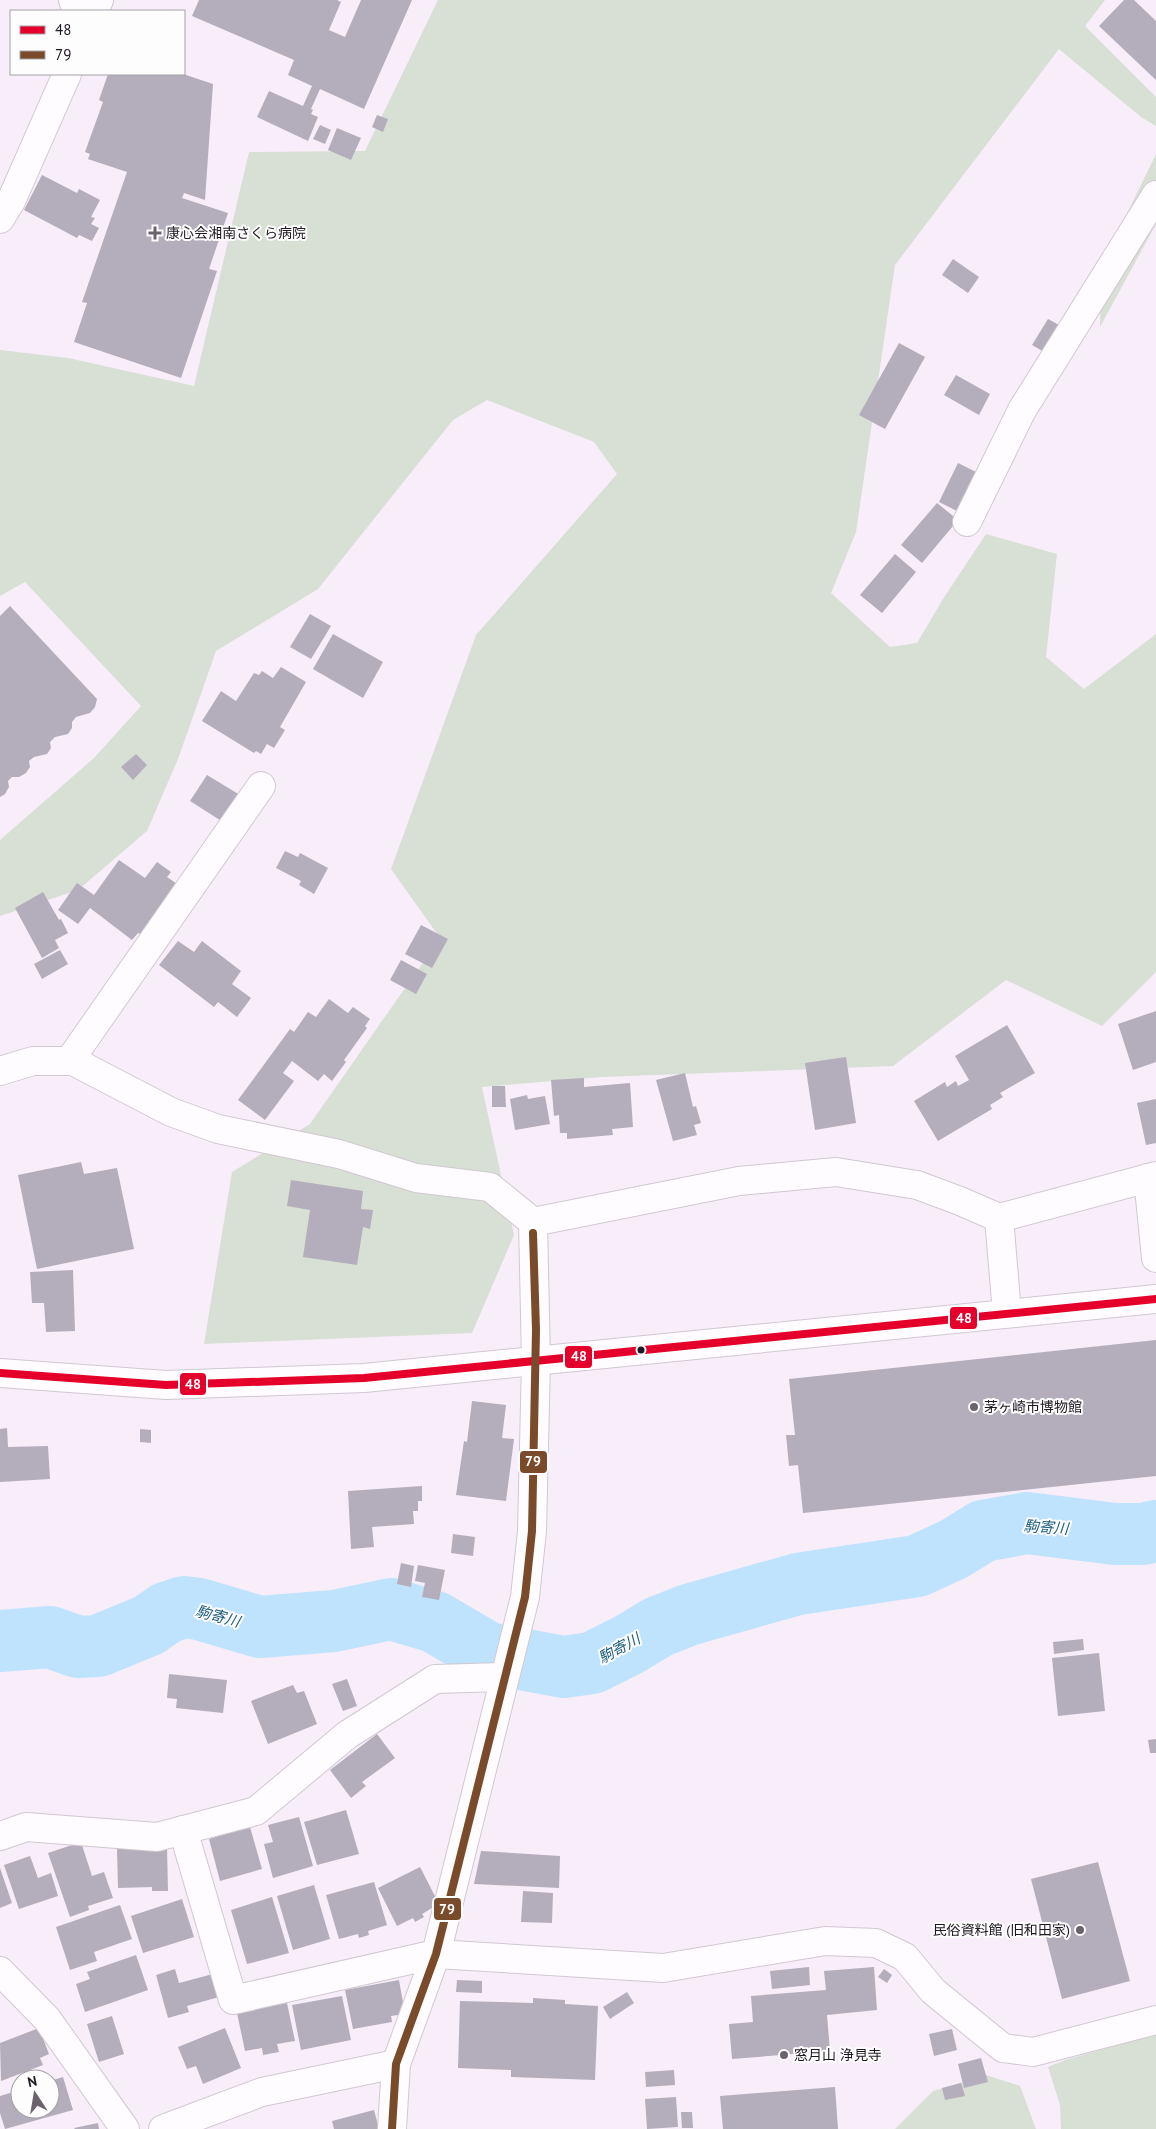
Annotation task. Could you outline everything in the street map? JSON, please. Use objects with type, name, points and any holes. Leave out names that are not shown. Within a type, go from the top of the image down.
[{"type":"street","points":[[5,210],[67,75]]},
{"type":"street","points":[[0,171],[5,210]]},
{"type":"street","points":[[967,522],[1022,410],[1156,195]]},
{"type":"street","points":[[70,1060],[261,786]]},
{"type":"street","points":[[0,1072],[33,1061],[70,1060],[171,1112],[218,1129],[340,1154],[416,1178],[490,1187],[533,1222],[536,1361],[532,1531],[525,1597],[436,1954],[396,2064],[391,2120],[392,2129]]},
{"type":"street","points":[[533,1222],[739,1181],[836,1172],[917,1185],[960,1200],[999,1218],[1152,1177],[1156,1258]]},
{"type":"street","points":[[999,1218],[1007,1313]]},
{"type":"street","points":[[0,1373],[166,1385],[364,1378],[1156,1299]]},
{"type":"street","points":[[0,1836],[26,1827],[157,1837],[256,1811],[347,1735],[435,1679],[508,1664]]},
{"type":"street","points":[[182,1830],[233,2000],[436,1954],[663,1968],[825,1941],[876,1943],[904,1957],[933,1991],[1003,2048],[1033,2052],[1156,2020]]},
{"type":"street","points":[[0,1971],[47,2019],[125,2129]]},
{"type":"street","points":[[163,2129],[262,2092],[396,2064]]},
{"type":"shaded area","points":[[438,0],[1105,0],[1085,26],[1156,97],[1156,126],[1141,117],[1059,49],[895,265],[856,532],[831,593],[890,647],[917,643],[943,599],[986,534],[1057,554],[1046,657],[1084,689],[1156,634],[1156,972],[1102,1026],[1006,980],[893,1066],[602,1077],[482,1087],[514,1235],[472,1333],[204,1344],[232,1172],[310,1124],[440,938],[391,869],[476,635],[617,474],[594,442],[487,400],[453,420],[318,589],[216,651],[178,759],[147,831],[78,890],[0,916],[0,840],[94,758],[141,706],[25,582],[0,596],[0,350],[68,358],[194,386],[249,152],[365,151]]},
{"type":"shaded area","points":[[1156,154],[1156,224],[1100,327],[1101,267]]},
{"type":"shaded area","points":[[1156,2034],[1156,2129],[1061,2129],[1060,2105],[1048,2067],[1065,2060]]},
{"type":"shaded area","points":[[986,2075],[1020,2086],[1036,2129],[895,2129],[933,2091]]},
{"type":"building","points":[[199,0],[337,0],[341,2],[329,30],[345,37],[361,0],[412,0],[364,109],[320,89],[311,109],[313,110],[311,114],[318,117],[308,141],[257,117],[269,91],[303,106],[312,86],[288,75],[294,60],[192,16]]},
{"type":"building","points":[[1124,0],[1134,0],[1156,21],[1156,80],[1099,26]]},
{"type":"building","points":[[108,75],[185,75],[213,84],[205,200],[184,193],[182,198],[228,213],[209,269],[217,271],[181,378],[74,342],[87,303],[82,302],[127,172],[88,159],[90,154],[85,152],[103,102],[99,100]]},
{"type":"building","points":[[377,115],[388,119],[383,132],[372,127]]},
{"type":"building","points":[[320,125],[331,130],[325,144],[313,139]]},
{"type":"building","points":[[337,128],[361,138],[351,160],[328,150]]},
{"type":"building","points":[[42,175],[77,193],[79,189],[100,200],[91,217],[95,218],[91,224],[99,228],[92,241],[79,235],[77,238],[24,210]]},
{"type":"building","points":[[953,259],[979,277],[968,293],[942,275]]},
{"type":"building","points":[[1048,319],[1061,326],[1044,352],[1032,345]]},
{"type":"building","points":[[899,343],[925,357],[885,429],[859,415]]},
{"type":"building","points":[[956,375],[990,394],[979,415],[944,395]]},
{"type":"building","points":[[958,463],[978,473],[959,512],[939,502]]},
{"type":"building","points":[[937,503],[958,520],[922,563],[901,545]]},
{"type":"building","points":[[895,554],[916,572],[882,613],[860,595]]},
{"type":"building","points":[[10,606],[97,699],[95,707],[90,713],[76,717],[68,734],[55,737],[50,742],[51,748],[47,754],[34,757],[29,761],[30,767],[26,773],[19,777],[12,777],[8,781],[9,787],[5,794],[0,797],[0,616]]},
{"type":"building","points":[[310,614],[331,626],[311,659],[290,647]]},
{"type":"building","points":[[333,634],[383,662],[363,698],[313,669]]},
{"type":"building","points":[[281,667],[306,682],[280,727],[285,730],[274,748],[267,744],[261,754],[256,751],[254,753],[202,721],[221,691],[236,701],[254,673],[259,675],[262,671],[273,678]]},
{"type":"building","points":[[136,754],[147,765],[133,780],[121,767]]},
{"type":"building","points":[[207,775],[240,795],[223,822],[190,801]]},
{"type":"building","points":[[285,851],[298,857],[300,853],[328,868],[314,894],[299,885],[301,881],[276,868]]},
{"type":"building","points":[[119,860],[145,878],[157,862],[171,872],[167,877],[177,884],[140,934],[138,933],[132,940],[90,908],[78,924],[58,910],[77,883],[94,895]]},
{"type":"building","points":[[43,892],[68,933],[55,940],[59,948],[42,958],[15,908]]},
{"type":"building","points":[[421,925],[448,939],[432,968],[405,954]]},
{"type":"building","points":[[178,941],[194,952],[202,941],[241,971],[232,984],[251,998],[237,1017],[218,1002],[214,1007],[159,965]]},
{"type":"building","points":[[60,950],[68,964],[42,979],[34,964]]},
{"type":"building","points":[[401,960],[427,974],[416,994],[390,980]]},
{"type":"building","points":[[329,999],[348,1013],[353,1007],[370,1019],[365,1026],[367,1028],[344,1060],[346,1062],[332,1081],[324,1074],[318,1081],[292,1061],[283,1073],[294,1081],[265,1120],[238,1100],[290,1029],[294,1032],[308,1012],[316,1017]]},
{"type":"building","points":[[1156,1011],[1156,1062],[1133,1070],[1118,1024]]},
{"type":"building","points":[[1007,1025],[1035,1073],[1000,1093],[1003,1097],[990,1105],[992,1109],[938,1141],[914,1101],[945,1082],[947,1087],[956,1081],[958,1086],[969,1080],[955,1056]]},
{"type":"building","points":[[846,1057],[856,1123],[815,1130],[805,1063]]},
{"type":"building","points":[[685,1073],[693,1107],[696,1106],[701,1123],[694,1125],[697,1135],[673,1141],[656,1080]]},
{"type":"building","points":[[584,1078],[584,1087],[630,1083],[633,1127],[612,1129],[613,1135],[567,1139],[567,1133],[560,1133],[559,1115],[554,1116],[551,1080]]},
{"type":"building","points":[[492,1086],[505,1086],[506,1107],[492,1107]]},
{"type":"building","points":[[527,1095],[528,1099],[545,1096],[550,1124],[515,1130],[510,1099]]},
{"type":"building","points":[[1156,1099],[1156,1143],[1146,1145],[1137,1103]]},
{"type":"building","points":[[81,1162],[84,1174],[117,1168],[134,1249],[37,1269],[18,1175]]},
{"type":"building","points":[[291,1180],[363,1191],[361,1209],[373,1210],[370,1229],[363,1227],[357,1265],[303,1257],[310,1210],[287,1206]]},
{"type":"building","points":[[73,1270],[75,1331],[46,1332],[44,1303],[32,1303],[30,1272]]},
{"type":"building","name":"茅ヶ崎市博物館","points":[[1156,1340],[1156,1476],[803,1513],[798,1465],[789,1466],[786,1435],[795,1435],[789,1379]]},
{"type":"building","points":[[472,1401],[506,1405],[502,1438],[514,1439],[506,1501],[456,1495],[464,1441],[467,1442]]},
{"type":"building","points":[[7,1428],[8,1447],[48,1446],[50,1479],[0,1482],[0,1429]]},
{"type":"building","points":[[140,1429],[151,1430],[151,1443],[140,1442]]},
{"type":"building","points":[[422,1486],[422,1501],[418,1501],[418,1511],[413,1511],[414,1524],[372,1527],[374,1547],[351,1549],[348,1491]]},
{"type":"building","points":[[453,1534],[475,1537],[473,1556],[451,1553]]},
{"type":"building","points":[[401,1563],[414,1566],[411,1587],[397,1584]]},
{"type":"building","points":[[418,1565],[445,1570],[439,1600],[422,1597],[425,1583],[415,1581]]},
{"type":"building","points":[[1083,1639],[1084,1650],[1054,1654],[1053,1642]]},
{"type":"building","points":[[1099,1653],[1105,1711],[1058,1716],[1052,1658]]},
{"type":"building","points":[[169,1674],[227,1680],[223,1713],[176,1708],[177,1699],[167,1698]]},
{"type":"building","points":[[347,1679],[357,1706],[343,1711],[332,1684]]},
{"type":"building","points":[[293,1685],[297,1693],[304,1691],[317,1724],[268,1744],[251,1701]]},
{"type":"building","points":[[377,1734],[395,1758],[362,1782],[366,1786],[351,1798],[330,1770]]},
{"type":"building","points":[[1156,1739],[1156,1753],[1150,1753],[1148,1740]]},
{"type":"building","points":[[346,1810],[359,1854],[317,1865],[304,1822]]},
{"type":"building","points":[[299,1817],[313,1866],[273,1878],[264,1844],[273,1842],[268,1825]]},
{"type":"building","points":[[250,1827],[262,1869],[220,1881],[209,1839]]},
{"type":"building","points":[[81,1842],[92,1876],[104,1872],[113,1898],[88,1906],[89,1910],[70,1917],[48,1853]]},
{"type":"building","points":[[167,1847],[168,1891],[152,1891],[152,1887],[118,1888],[117,1849]]},
{"type":"building","points":[[481,1851],[560,1856],[559,1888],[474,1884]]},
{"type":"building","points":[[30,1856],[38,1878],[51,1873],[58,1896],[19,1909],[4,1865]]},
{"type":"building","name":"民俗資料館 (旧和田家)","points":[[1098,1862],[1130,1981],[1062,1999],[1031,1879]]},
{"type":"building","points":[[420,1867],[439,1904],[422,1914],[424,1917],[415,1922],[413,1918],[397,1926],[378,1888]]},
{"type":"building","points":[[0,1868],[12,1903],[0,1908]]},
{"type":"building","points":[[374,1882],[387,1925],[368,1931],[369,1935],[359,1938],[358,1934],[339,1939],[326,1895]]},
{"type":"building","points":[[314,1885],[330,1939],[293,1950],[277,1896]]},
{"type":"building","points":[[523,1891],[553,1893],[552,1923],[521,1922]]},
{"type":"building","points":[[272,1897],[289,1953],[247,1964],[231,1910]]},
{"type":"building","points":[[182,1899],[194,1937],[143,1953],[131,1916]]},
{"type":"building","points":[[120,1905],[132,1939],[94,1952],[97,1961],[70,1970],[56,1927]]},
{"type":"building","points":[[136,1955],[148,1990],[85,2012],[76,1984],[90,1979],[87,1972]]},
{"type":"building","points":[[809,1967],[810,1985],[772,1989],[770,1971]]},
{"type":"building","points":[[874,1967],[877,2010],[827,2015],[830,2051],[732,2059],[729,2024],[753,2022],[751,1996],[826,1990],[824,1971]]},
{"type":"building","points":[[175,1969],[179,1983],[213,1974],[219,1997],[187,2006],[189,2012],[168,2018],[156,1975]]},
{"type":"building","points":[[884,1969],[892,1975],[887,1983],[878,1977]]},
{"type":"building","points":[[399,1980],[405,2014],[391,2016],[392,2022],[353,2029],[345,1990]]},
{"type":"building","points":[[457,1980],[482,1981],[482,1993],[456,1992]]},
{"type":"building","points":[[627,1992],[634,2003],[610,2019],[603,2007]]},
{"type":"building","points":[[342,1996],[351,2040],[301,2050],[292,2005]]},
{"type":"building","points":[[533,1998],[565,2000],[565,2004],[598,2006],[595,2080],[511,2077],[511,2070],[458,2068],[460,2001],[533,2003]]},
{"type":"building","points":[[287,2003],[295,2041],[277,2044],[279,2052],[263,2055],[262,2048],[245,2051],[237,2013]]},
{"type":"building","points":[[112,2016],[124,2054],[99,2062],[87,2024]]},
{"type":"building","points":[[39,2028],[49,2054],[40,2058],[43,2065],[32,2069],[10,2069],[10,2078],[1,2081],[0,2043]]},
{"type":"building","points":[[225,2028],[241,2068],[203,2084],[196,2066],[187,2069],[178,2047]]},
{"type":"building","points":[[952,2029],[957,2050],[934,2056],[929,2034]]},
{"type":"building","points":[[981,2058],[988,2082],[964,2088],[958,2064]]},
{"type":"building","points":[[674,2070],[675,2085],[646,2087],[645,2072]]},
{"type":"building","points":[[63,2077],[73,2110],[60,2114],[60,2078]]},
{"type":"building","points":[[961,2083],[965,2096],[945,2100],[942,2088]]},
{"type":"building","points":[[835,2087],[838,2129],[723,2129],[720,2096]]},
{"type":"building","points":[[10,2093],[10,2119],[41,2119],[5,2129],[0,2113],[0,2096]]},
{"type":"building","points":[[676,2097],[678,2127],[647,2129],[645,2099]]},
{"type":"building","points":[[374,2110],[379,2129],[334,2129],[332,2121]]},
{"type":"building","points":[[681,2112],[692,2112],[693,2128],[682,2128]]},
{"type":"building","points":[[98,2123],[99,2129],[74,2128]]},
{"type":"waterway","name":"駒寄川","points":[[0,1641],[50,1637],[78,1647],[98,1646],[149,1625],[166,1613],[184,1607],[199,1609],[260,1627],[334,1621],[391,1609],[435,1622],[488,1653],[564,1667],[592,1663],[658,1627],[688,1615],[798,1584],[917,1566],[954,1549],[983,1531],[1027,1523],[1115,1534],[1143,1534],[1156,1531]]},
{"type":"transit line","name":"79","points":[[392,2129],[396,2064],[436,1954],[525,1597],[532,1531],[536,1330],[533,1233]]},
{"type":"transit line","name":"48","points":[[0,1373],[166,1385],[364,1378],[1156,1299]]},
{"type":"place","name":"康心会湘南さくら病院","points":[[155,233]]},
{"type":"place","name":"茅ヶ崎市博物館","points":[[974,1407]]},
{"type":"place","name":"民俗資料館 (旧和田家)","points":[[1080,1930]]},
{"type":"place","name":"窓月山 浄見寺","points":[[784,2055]]}]
